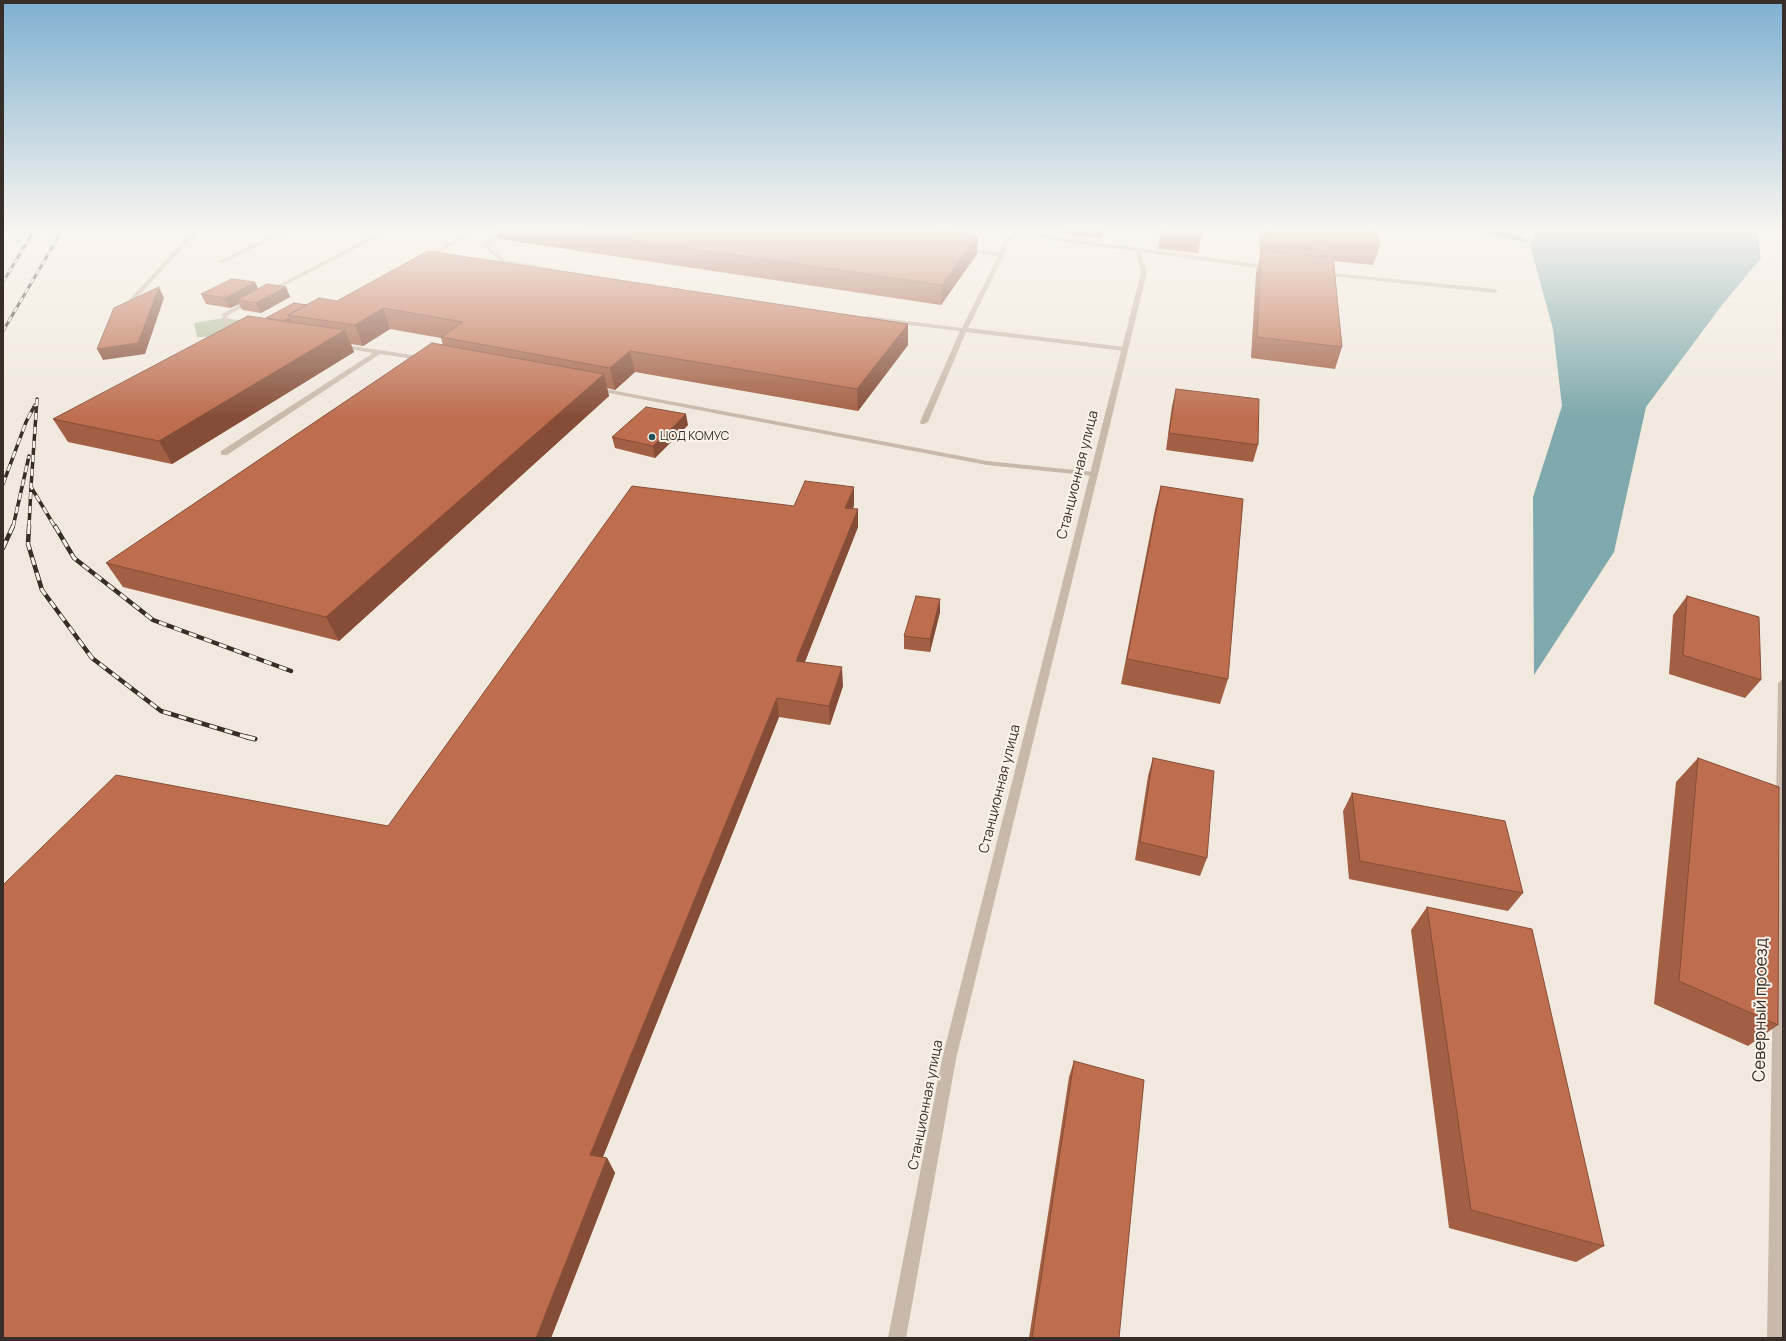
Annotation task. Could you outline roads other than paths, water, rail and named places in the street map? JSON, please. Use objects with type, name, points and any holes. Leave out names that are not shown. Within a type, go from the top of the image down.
[{"type":"street","points":[[131,301],[140,292]]},
{"type":"street","points":[[247,332],[226,326],[224,315],[269,292]]},
{"type":"street","points":[[924,422],[964,330],[984,292]]},
{"type":"street","name":"Станционная улица","points":[[897,1338],[949,1059],[1139,292]]},
{"type":"street","points":[[862,317],[1124,349]]},
{"type":"street","points":[[332,345],[436,360]]},
{"type":"street","points":[[224,453],[379,352]]},
{"type":"street","points":[[585,387],[987,463],[1094,474]]},
{"type":"street","name":"Северный проезд","points":[[1776,1338],[1783,683]]},
{"type":"water","points":[[1543,292],[1733,292],[1646,407],[1614,552],[1534,675],[1533,497],[1562,406],[1553,329]]},
{"type":"railway","points":[[3,331],[26,292]]},
{"type":"railway","points":[[31,487],[37,399]]},
{"type":"railway","points":[[3,484],[26,422],[35,405]]},
{"type":"railway","points":[[13,527],[29,456]]},
{"type":"railway","points":[[29,527],[31,487]]},
{"type":"railway","points":[[31,487],[55,527]]},
{"type":"railway","points":[[3,548],[13,526]]},
{"type":"railway","points":[[29,526],[28,544],[42,590],[92,658],[161,711],[250,738]]},
{"type":"railway","points":[[55,526],[74,558],[153,620],[291,671]]},
{"type":"railway","points":[[247,737],[255,739]]},
{"type":"place","name":"ЦОД КОМУС","points":[[652,437]]}]
